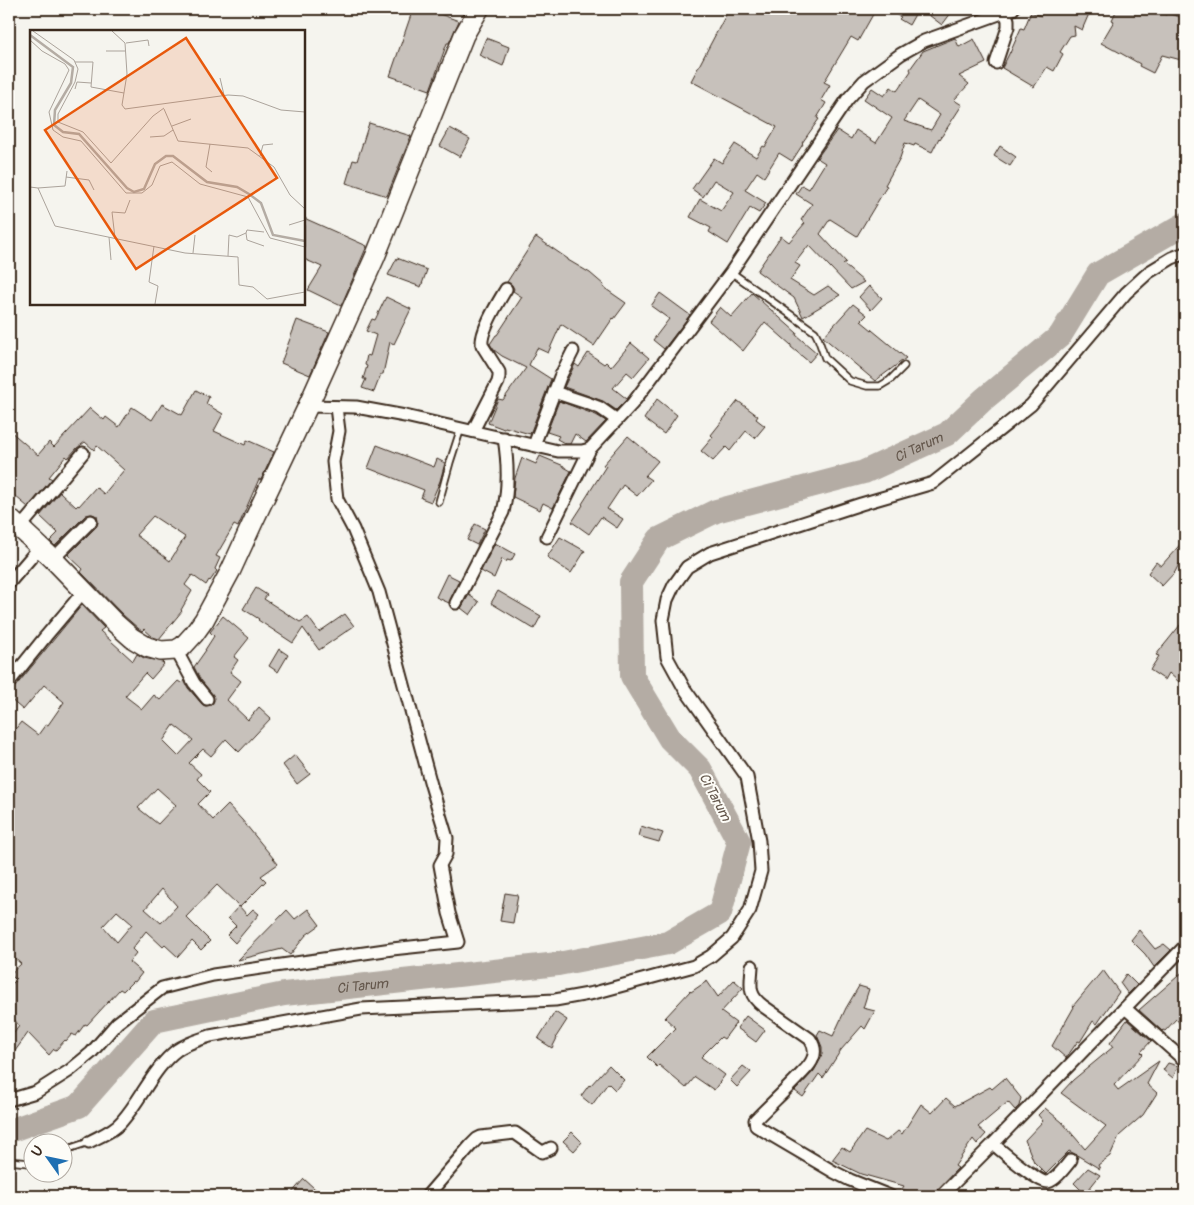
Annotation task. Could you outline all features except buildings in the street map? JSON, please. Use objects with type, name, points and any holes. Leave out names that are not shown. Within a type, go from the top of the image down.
[{"type":"main road","points":[[14,524],[132,638],[147,647],[161,651],[176,650],[183,646],[194,634],[204,620],[231,570],[308,406],[375,257],[464,35],[479,9]]},
{"type":"street","points":[[547,537],[590,449],[637,398],[731,272],[847,100],[864,81],[901,54],[924,42],[1004,11],[1008,20],[1008,27],[996,63]]},
{"type":"street","points":[[90,1142],[122,1122],[170,1056],[178,1049],[210,1036],[360,1009],[556,1000],[594,993],[694,966],[711,956],[732,938],[750,910],[761,871],[759,841],[747,776],[684,688],[668,657],[663,620],[667,600],[674,585],[687,567],[710,553],[861,504],[933,483],[1031,405],[1126,293],[1149,272],[1172,258],[1185,253]]},
{"type":"street","points":[[473,431],[498,382],[499,372],[481,340],[484,330],[506,289]]},
{"type":"street","points":[[534,445],[560,377],[573,351]]},
{"type":"street","points":[[554,392],[600,408],[617,420]]},
{"type":"street","points":[[308,406],[356,406],[558,451],[582,452],[590,449]]},
{"type":"street","points":[[9,1100],[36,1092],[69,1071],[91,1052],[117,1023],[162,988],[214,975],[383,950],[458,942],[449,912],[440,865],[446,854],[447,838],[379,592],[354,529],[337,499],[333,462],[339,431],[336,406]]},
{"type":"street","points":[[456,603],[502,512],[506,499],[507,455],[504,438]]},
{"type":"street","points":[[14,524],[84,453]]},
{"type":"street","points":[[9,583],[46,553],[91,522]]},
{"type":"street","points":[[9,682],[84,591]]},
{"type":"street","points":[[176,650],[194,683],[207,699]]},
{"type":"street","points":[[941,1196],[1185,946]]},
{"type":"street","points":[[752,966],[752,996],[756,1001],[810,1039],[815,1050],[810,1064],[785,1092],[756,1118],[756,1126],[834,1172],[890,1196]]},
{"type":"street","points":[[1125,1008],[1185,1061]]},
{"type":"street","points":[[427,1196],[471,1145],[481,1137],[515,1133],[542,1152],[551,1148]]},
{"type":"street","points":[[993,1144],[1044,1182],[1054,1179],[1071,1160]]},
{"type":"lane","points":[[731,272],[815,332],[825,358],[850,381],[867,386],[880,386],[890,380],[904,366]]},
{"type":"lane","points":[[439,502],[461,428]]},
{"type":"lane","points":[[72,1148],[90,1142]]},
{"type":"lane","points":[[9,1161],[22,1162]]},
{"type":"waterway","name":"Ci Tarum","points":[[9,1131],[79,1106],[154,1021],[284,994],[558,964],[668,943],[720,913],[739,842],[700,769],[670,739],[632,676],[631,582],[659,539],[716,511],[864,472],[947,434],[984,399],[1060,336],[1098,274],[1185,224]]}]
